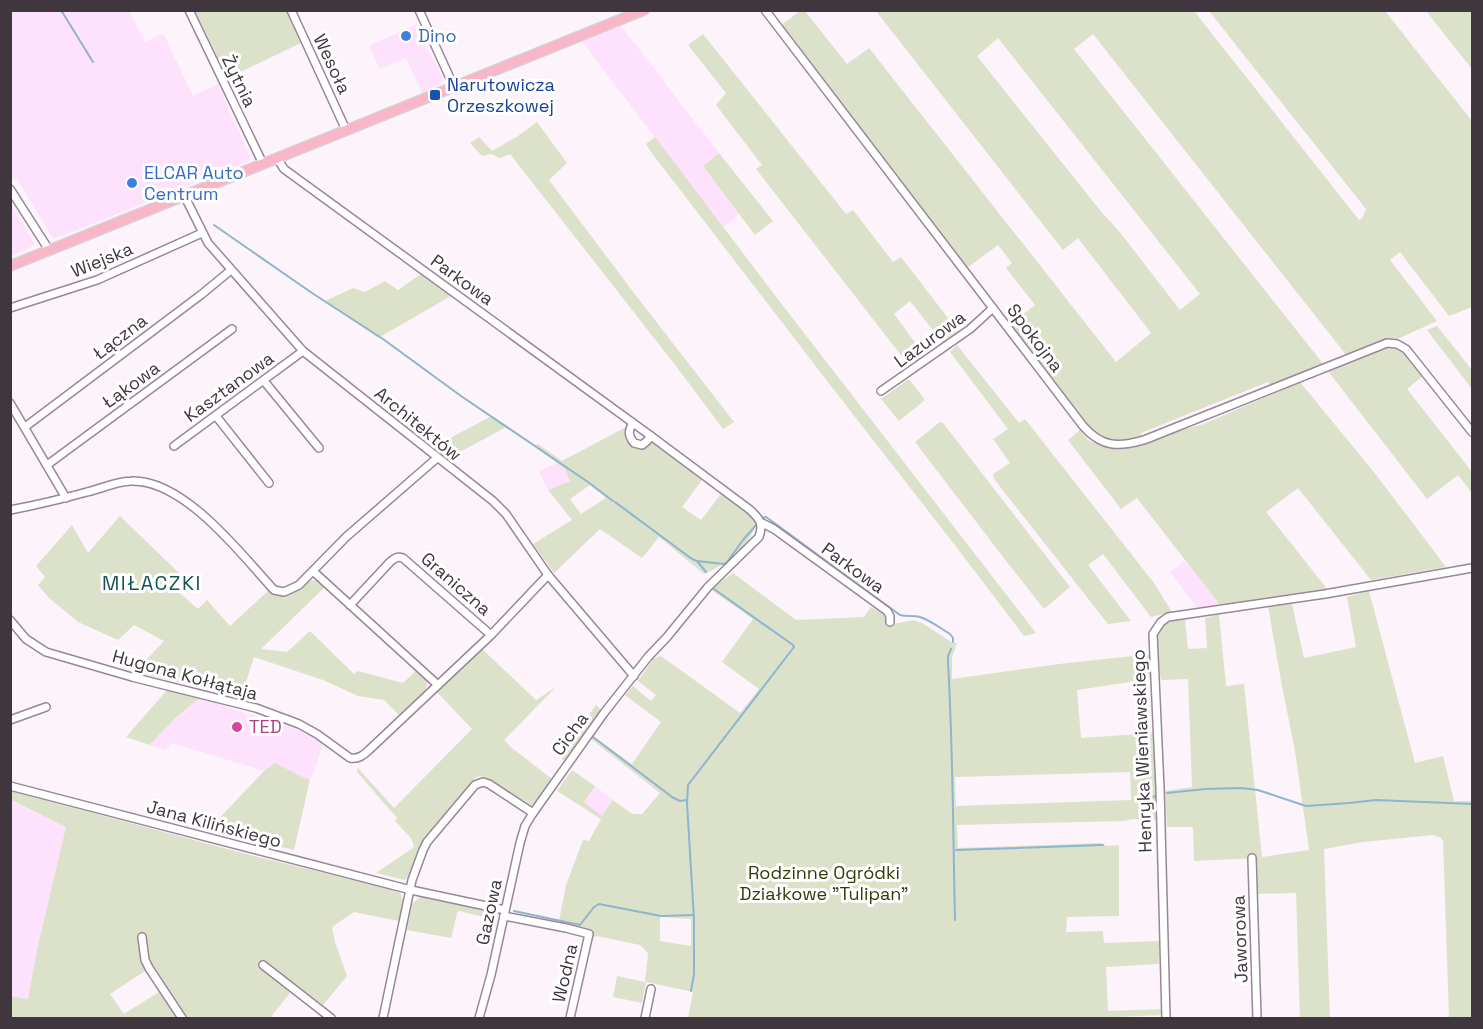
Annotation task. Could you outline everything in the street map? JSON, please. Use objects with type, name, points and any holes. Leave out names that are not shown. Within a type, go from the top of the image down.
[{"type":"main road","points":[[10,266],[644,10]]},
{"type":"street","name":"Żytnia","points":[[189,10],[262,164]]},
{"type":"street","name":"Wesoła","points":[[291,10],[346,130]]},
{"type":"street","points":[[419,10],[454,87]]},
{"type":"street","name":"Spokojna","points":[[765,10],[1089,433],[1097,439],[1112,445],[1124,445],[1144,440],[1383,344],[1393,343],[1404,347],[1473,432]]},
{"type":"street","name":"Parkowa","points":[[278,158],[285,169],[303,183],[749,509],[759,518],[762,526],[774,529],[887,611],[890,622]]},
{"type":"street","points":[[10,189],[49,250]]},
{"type":"street","name":"Architektów","points":[[184,195],[208,243],[303,351],[493,501],[506,514],[548,575],[634,676]]},
{"type":"street","name":"Wiejska","points":[[10,308],[97,280],[202,233]]},
{"type":"street","name":"Łączna","points":[[25,427],[231,270]]},
{"type":"street","name":"Lazurowa","points":[[881,391],[970,329],[993,308]]},
{"type":"street","name":"Łąkowa","points":[[46,465],[232,329]]},
{"type":"street","name":"Kasztanowa","points":[[174,446],[303,351]]},
{"type":"street","points":[[264,381],[319,448]]},
{"type":"street","points":[[10,403],[66,498]]},
{"type":"street","points":[[216,416],[269,483]]},
{"type":"street","points":[[633,423],[628,435],[634,442],[642,445],[651,436]]},
{"type":"street","points":[[10,510],[66,498],[130,480],[147,482],[174,493],[190,503],[274,590],[284,592],[299,585],[314,572],[346,537],[437,458]]},
{"type":"street","name":"Cicha","points":[[532,813],[604,713],[648,657],[708,586],[759,537],[762,526]]},
{"type":"street","name":"Graniczna","points":[[350,606],[390,562],[400,557],[491,634]]},
{"type":"street","name":"Henryka Wieniawskiego","points":[[1166,1018],[1153,634],[1161,622],[1168,617],[1325,594],[1473,568]]},
{"type":"street","points":[[314,572],[438,685],[548,575]]},
{"type":"street","name":"Hugona Kołłątaja","points":[[10,620],[26,639],[46,652],[132,677],[256,708],[299,724],[354,759],[369,750],[438,685]]},
{"type":"street","points":[[10,720],[46,707]]},
{"type":"street","points":[[383,1018],[412,880],[425,846],[475,785],[483,782],[532,813]]},
{"type":"street","name":"Jana Kilińskiego","points":[[10,786],[589,934]]},
{"type":"street","name":"Gazowa","points":[[480,1018],[522,833],[532,813]]},
{"type":"street","name":"Jaworowa","points":[[1252,858],[1257,1018]]},
{"type":"street","name":"Wodna","points":[[570,1018],[589,934]]},
{"type":"street","points":[[142,937],[145,960],[182,1018]]},
{"type":"street","points":[[263,965],[331,1018]]},
{"type":"street","points":[[645,1018],[651,989]]},
{"type":"shaded area","points":[[10,11],[129,11],[145,42],[163,33],[193,96],[218,84],[251,160],[54,238],[17,179],[12,181],[11,178]]},
{"type":"shaded area","points":[[415,25],[443,80],[440,85],[422,93],[406,58],[380,69],[369,46]]},
{"type":"shaded area","points":[[621,26],[719,153],[703,166],[740,214],[723,227],[582,41]]},
{"type":"shaded area","points":[[10,202],[35,245],[11,256],[10,256]]},
{"type":"shaded area","points":[[557,463],[565,469],[570,481],[548,490],[539,471]]},
{"type":"shaded area","points":[[1185,561],[1220,605],[1198,609],[1170,572]]},
{"type":"shaded area","points":[[200,698],[300,731],[319,740],[323,743],[313,775],[307,779],[275,764],[264,771],[173,743],[165,750],[150,745],[168,725]]},
{"type":"shaded area","points":[[595,786],[613,800],[602,817],[584,802]]},
{"type":"shaded area","points":[[10,800],[66,827],[38,945],[28,999],[11,996]]},
{"type":"green space","points":[[195,11],[287,11],[301,43],[226,79]]},
{"type":"green space","points":[[800,11],[805,11],[847,64],[869,48],[1116,362],[1151,333],[1078,238],[1063,250],[876,11],[1194,11],[1359,220],[1366,209],[1209,11],[1385,11],[1472,121],[1472,307],[1449,316],[1400,252],[1390,260],[1437,321],[1391,342],[1374,344],[1347,356],[1093,34],[1074,49],[1324,365],[1270,386],[1268,382],[1141,433],[1144,438],[1110,442],[1089,430],[1011,324],[1035,305],[1006,268],[1012,263],[998,245],[967,268],[780,26]],"holes":[[[998,38],[1200,294],[1180,310],[977,56]]]},
{"type":"green space","points":[[1426,11],[1472,11],[1472,69]]},
{"type":"green space","points":[[703,34],[846,214],[853,210],[893,262],[901,257],[958,331],[943,343],[910,301],[894,314],[925,356],[911,368],[756,169],[762,165],[716,105],[726,93],[688,45]]},
{"type":"green space","points":[[537,122],[567,163],[549,180],[734,422],[723,429],[510,154],[500,158],[491,154],[482,156],[470,143],[479,137],[492,151]]},
{"type":"green space","points":[[655,137],[1036,633],[1024,636],[651,152],[646,144]]},
{"type":"green space","points":[[719,153],[773,221],[755,235],[703,166]]},
{"type":"green space","points":[[421,274],[451,296],[378,338],[325,301],[353,288],[365,292],[385,281],[398,290]]},
{"type":"green space","points":[[1437,326],[1472,370],[1472,389],[1427,330]]},
{"type":"green space","points":[[957,345],[1019,423],[1025,419],[1154,583],[1172,612],[1151,617],[1103,554],[1088,565],[1131,621],[1108,624],[994,479],[993,474],[1010,463],[993,439],[1008,429],[950,352]]},
{"type":"green space","points":[[1394,346],[1407,354],[1424,375],[1407,389],[1472,472],[1472,493],[1458,475],[1427,499],[1328,371]]},
{"type":"green space","points":[[909,379],[925,400],[899,421],[881,399]]},
{"type":"green space","points":[[1300,382],[1377,476],[1446,567],[1371,580],[1298,488],[1266,512],[1328,590],[1220,605],[1137,498],[1121,509],[1068,440],[1080,430],[1088,440],[1094,443],[1115,449],[1135,447],[1204,424]]},
{"type":"green space","points":[[492,416],[508,426],[447,459],[433,447]]},
{"type":"green space","points":[[940,422],[1070,587],[1044,609],[915,442]]},
{"type":"green space","points":[[628,426],[627,437],[643,447],[652,441],[702,480],[682,507],[701,520],[721,494],[749,514],[756,523],[753,532],[736,554],[704,574],[659,537],[642,558],[600,529],[554,573],[533,544],[572,520],[548,490],[570,481],[565,469],[534,446],[538,444],[562,461]],"holes":[[[590,485],[606,498],[581,514],[570,499]]]},
{"type":"green space","points":[[120,516],[179,573],[169,584],[198,609],[207,600],[230,626],[269,590],[278,594],[290,594],[316,580],[326,586],[261,649],[287,652],[310,631],[354,674],[358,671],[403,683],[417,670],[427,680],[426,690],[399,715],[384,700],[358,696],[323,680],[254,657],[241,697],[135,672],[164,641],[134,625],[118,640],[78,622],[49,598],[38,585],[45,577],[36,566],[72,525],[88,553]]},
{"type":"green space","name":"Rodzinne Ogródki Działkowe \"Tulipan\"","points":[[733,573],[796,620],[864,617],[871,607],[885,615],[893,624],[914,620],[953,643],[957,643],[952,657],[952,679],[1151,654],[1150,679],[1077,690],[1081,738],[1155,733],[1157,820],[957,825],[958,848],[1101,843],[1107,846],[1119,845],[1119,916],[1067,917],[1066,932],[1103,931],[1104,943],[1160,941],[1159,964],[1106,967],[1108,1011],[1162,1009],[1162,1015],[1093,1018],[688,1018],[693,992],[646,982],[642,1003],[613,997],[617,976],[645,982],[648,953],[640,945],[593,937],[591,932],[559,921],[566,885],[583,840],[589,841],[601,819],[557,791],[572,770],[595,786],[584,802],[602,816],[613,800],[632,814],[642,814],[660,793],[591,739],[593,736],[632,764],[661,722],[625,695],[633,686],[651,701],[656,695],[638,681],[653,659],[661,656],[740,713],[759,689],[722,662],[753,619],[710,589]],"holes":[[[1130,772],[1131,800],[956,806],[955,777]],[[660,917],[691,919],[691,946],[660,941]]]},
{"type":"green space","points":[[1369,591],[1415,763],[1443,756],[1454,801],[1472,801],[1472,1018],[1449,1018],[1443,841],[1441,838],[1433,835],[1363,842],[1324,849],[1330,1018],[1300,1018],[1296,893],[1257,894],[1257,858],[1194,861],[1193,827],[1167,827],[1165,791],[1192,787],[1188,679],[1161,680],[1157,647],[1160,630],[1164,624],[1170,620],[1185,619],[1188,649],[1207,648],[1205,618],[1219,614],[1226,686],[1244,684],[1262,857],[1309,850],[1295,751],[1268,606],[1292,604],[1304,658],[1356,647],[1347,597]]},
{"type":"green space","points":[[482,649],[536,700],[556,687],[504,740],[552,779],[535,804],[531,805],[482,776],[476,777],[423,839],[410,877],[408,876],[405,880],[376,873],[414,846],[411,838],[395,821],[397,818],[357,772],[358,768],[394,808],[472,729],[437,692]]},
{"type":"green space","points":[[167,690],[200,698],[150,745],[126,737]]},
{"type":"green space","points":[[596,705],[602,711],[565,762],[559,756]]},
{"type":"green space","points":[[275,763],[310,779],[294,850],[209,829],[264,771]]},
{"type":"green space","points":[[10,791],[250,855],[386,888],[400,893],[404,902],[399,921],[354,912],[332,927],[347,976],[323,1005],[267,963],[263,967],[290,993],[270,1018],[11,1018],[11,996],[28,999],[38,945],[66,827],[11,800]],"holes":[[[145,971],[159,992],[124,1014],[110,994]]]},
{"type":"green space","points":[[420,897],[430,897],[491,911],[493,919],[459,911],[451,938],[407,930],[412,904]]},
{"type":"waterway","points":[[61,10],[93,62]]},
{"type":"waterway","points":[[214,225],[383,339],[613,501]]},
{"type":"waterway","points":[[615,502],[697,561],[724,564],[757,524]]},
{"type":"waterway","points":[[763,518],[766,517],[900,615],[917,616],[928,620],[950,634],[953,642]]},
{"type":"waterway","points":[[697,561],[706,572]]},
{"type":"waterway","points":[[691,991],[694,974],[694,919],[687,803],[688,785],[794,647],[714,589]]},
{"type":"waterway","points":[[951,649],[948,662],[955,920]]},
{"type":"waterway","points":[[593,737],[672,797],[680,801],[686,800]]},
{"type":"waterway","points":[[1167,793],[1241,788],[1258,790],[1306,806],[1376,800],[1472,804]]},
{"type":"waterway","points":[[1143,803],[1157,795]]},
{"type":"waterway","points":[[956,850],[1103,845]]},
{"type":"waterway","points":[[514,911],[580,925],[599,904],[661,916],[694,915]]},
{"type":"place","name":"Dino","points":[[406,36]]},
{"type":"place","name":"Narutowicza Orzeszkowej","points":[[435,95]]},
{"type":"place","name":"ELCAR Auto Centrum","points":[[132,183]]},
{"type":"place","name":"TED","points":[[237,727]]},
{"type":"district","name":"MIŁACZKI","points":[[152,583]]}]
